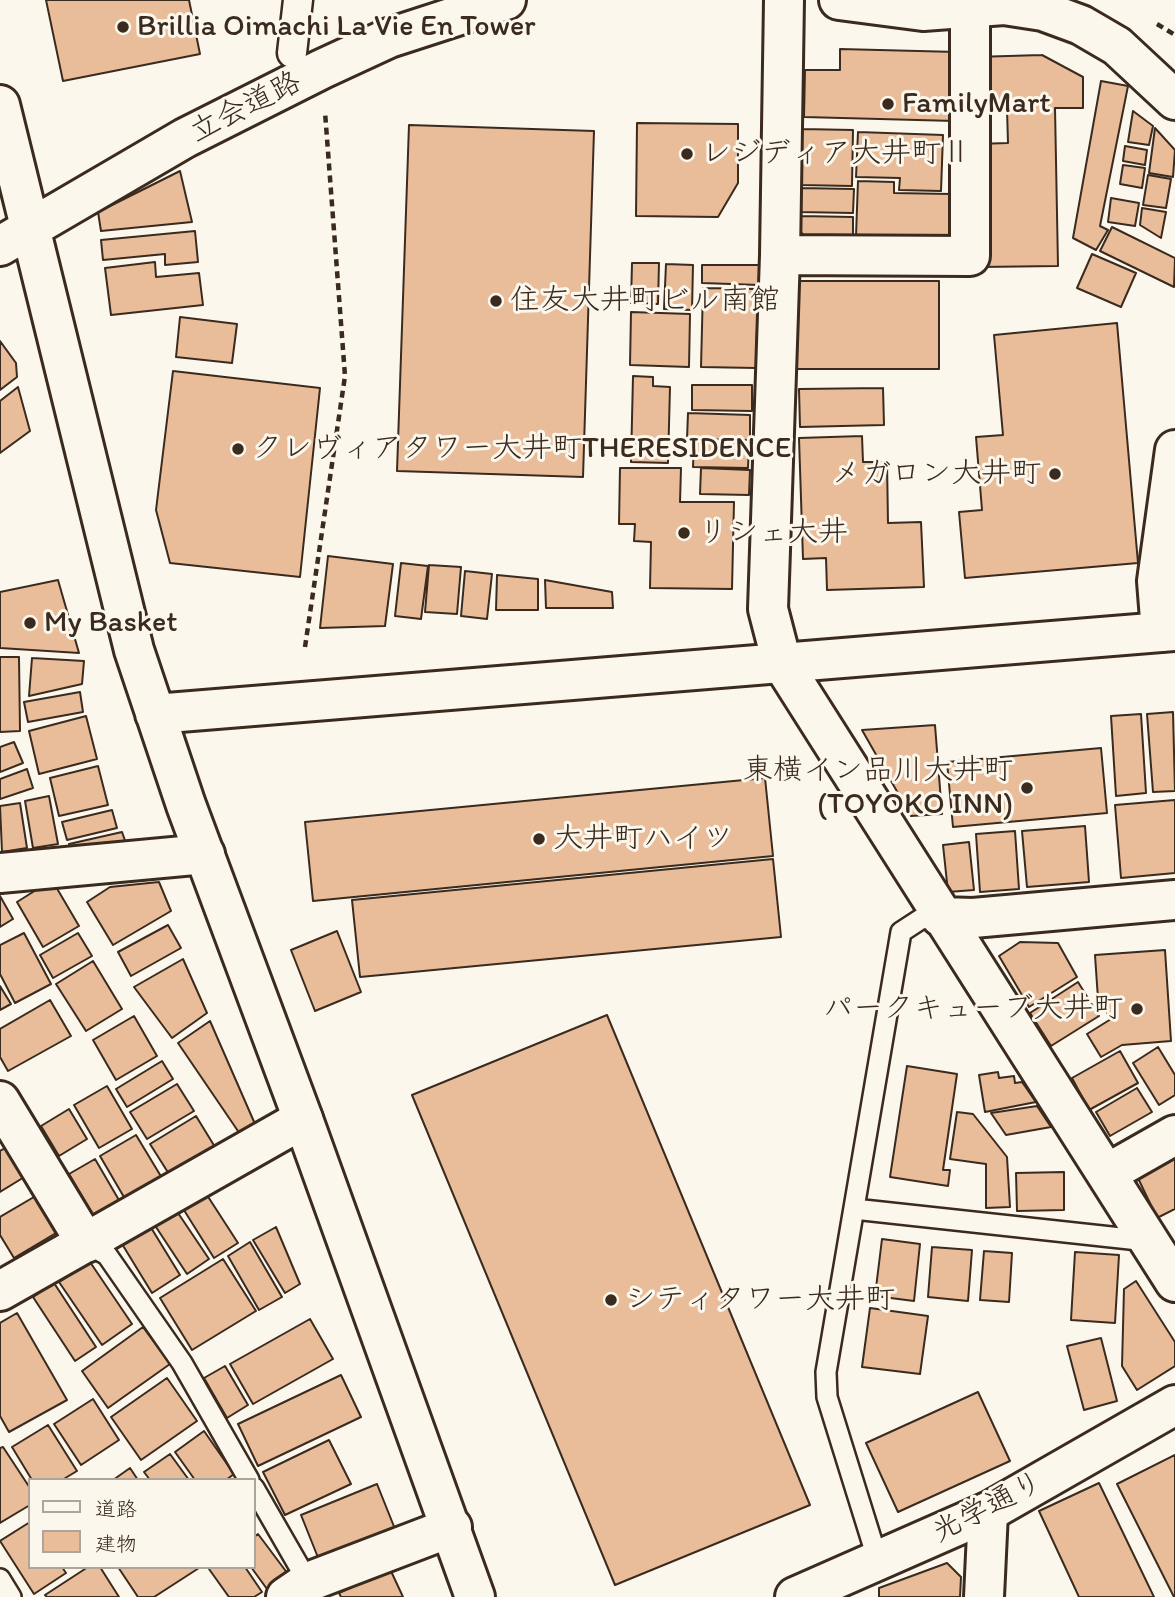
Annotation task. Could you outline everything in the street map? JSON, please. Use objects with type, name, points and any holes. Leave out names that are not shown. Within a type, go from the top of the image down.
[{"type":"street","points":[[298,0],[307,61]]},
{"type":"street","name":"立会道路","points":[[14,238],[186,138],[307,61],[506,0]]},
{"type":"street","points":[[783,0],[780,255],[768,609],[782,663],[1175,1282]]},
{"type":"street","points":[[839,0],[923,11],[1024,6],[1081,25],[1117,46],[1175,100]]},
{"type":"street","points":[[780,255],[970,256],[970,7]]},
{"type":"street","points":[[0,105],[14,238],[134,650],[205,854],[452,1527],[475,1597]]},
{"type":"street","points":[[155,714],[388,692],[1168,632],[1157,581],[1175,450]]},
{"type":"street","points":[[0,873],[205,854]]},
{"type":"street","points":[[942,916],[974,919],[1175,900]]},
{"type":"street","points":[[0,1101],[86,1243]]},
{"type":"street","points":[[0,1291],[303,1119]]},
{"type":"street","points":[[1108,1173],[1175,1135]]},
{"type":"street","name":"光学通り","points":[[799,1596],[988,1511],[1175,1405]]},
{"type":"street","points":[[984,1597],[988,1511]]},
{"type":"street","points":[[297,1590],[452,1527]]},
{"type":"lane","points":[[878,1561],[827,1397],[826,1372],[901,932],[920,919],[942,916]]},
{"type":"lane","points":[[854,1209],[1149,1242]]},
{"type":"lane","points":[[86,1243],[107,1255],[182,1363],[248,1478]]},
{"type":"lane","points":[[256,1493],[297,1590]]},
{"type":"lane","points":[[0,1579],[11,1597]]},
{"type":"path","points":[[305,647],[345,376],[307,61]]},
{"type":"building","name":"Brillia Oimachi La Vie En Tower","points":[[46,0],[189,0],[200,54],[63,81]]},
{"type":"building","points":[[840,49],[957,52],[955,121],[804,117],[805,70],[840,70]]},
{"type":"building","points":[[1042,55],[1083,77],[1083,108],[1055,108],[1058,266],[979,267],[976,144],[1008,143],[1007,109],[974,110],[974,57]]},
{"type":"building","points":[[1101,81],[1128,86],[1100,226],[1108,230],[1096,250],[1073,238]]},
{"type":"building","points":[[1133,111],[1153,126],[1149,145],[1128,142]]},
{"type":"building","name":"レジディア大井町Ⅱ","points":[[637,123],[738,124],[738,183],[718,217],[636,216]]},
{"type":"building","name":"住友大井町ビル南館","points":[[409,125],[594,131],[583,477],[397,471]]},
{"type":"building","points":[[1155,128],[1175,150],[1173,177],[1149,173]]},
{"type":"building","points":[[802,129],[853,130],[852,186],[800,185]]},
{"type":"building","points":[[858,132],[943,135],[941,191],[899,190],[900,178],[856,177]]},
{"type":"building","points":[[1125,146],[1147,150],[1145,165],[1123,161]]},
{"type":"building","points":[[1123,165],[1145,168],[1142,188],[1120,184]]},
{"type":"building","points":[[180,171],[192,222],[101,231],[98,212]]},
{"type":"building","points":[[1148,175],[1171,179],[1166,208],[1143,205]]},
{"type":"building","points":[[858,181],[894,182],[894,193],[951,194],[950,239],[856,236]]},
{"type":"building","points":[[799,188],[854,189],[853,213],[798,212]]},
{"type":"building","points":[[1111,198],[1139,203],[1135,226],[1108,222]]},
{"type":"building","points":[[1142,208],[1166,212],[1161,238],[1140,225]]},
{"type":"building","points":[[800,216],[853,217],[853,244],[810,243],[799,230]]},
{"type":"building","points":[[1112,227],[1175,258],[1174,287],[1100,251]]},
{"type":"building","points":[[195,231],[198,262],[165,265],[165,254],[103,260],[101,240]]},
{"type":"building","points":[[1092,254],[1136,273],[1121,307],[1077,288]]},
{"type":"building","points":[[155,262],[156,277],[199,273],[203,305],[111,315],[105,268]]},
{"type":"building","points":[[632,263],[659,263],[658,304],[631,303]]},
{"type":"building","points":[[666,264],[693,265],[692,310],[664,309]]},
{"type":"building","points":[[702,265],[759,265],[759,285],[702,283]]},
{"type":"building","points":[[796,281],[939,281],[939,369],[796,369]]},
{"type":"building","points":[[703,288],[758,289],[756,368],[701,367]]},
{"type":"building","points":[[631,312],[690,314],[689,367],[630,365]]},
{"type":"building","points":[[180,317],[237,324],[232,363],[176,357]]},
{"type":"building","name":"メガロン大井町","points":[[1117,323],[1138,563],[965,578],[959,512],[982,510],[976,437],[1003,435],[994,335]]},
{"type":"building","points":[[0,341],[16,363],[17,377],[0,390]]},
{"type":"building","name":"クレヴィアタワー大井町THERESIDENCE","points":[[173,371],[320,388],[300,577],[170,563],[156,510]]},
{"type":"building","points":[[633,376],[653,377],[653,386],[670,387],[668,463],[631,462]]},
{"type":"building","points":[[692,385],[752,385],[752,411],[692,410]]},
{"type":"building","points":[[18,387],[30,431],[0,453],[0,401]]},
{"type":"building","points":[[883,388],[884,425],[800,427],[799,389]]},
{"type":"building","points":[[688,413],[750,415],[750,440],[687,439]]},
{"type":"building","points":[[862,436],[863,462],[887,462],[888,523],[921,522],[924,587],[827,590],[826,558],[803,559],[799,438]]},
{"type":"building","points":[[694,442],[749,443],[748,468],[693,467]]},
{"type":"building","name":"リシェ大井","points":[[620,468],[681,468],[680,502],[734,502],[732,589],[650,588],[651,542],[634,541],[635,524],[619,524]]},
{"type":"building","points":[[701,468],[750,470],[749,495],[700,494]]},
{"type":"building","points":[[328,556],[393,564],[385,626],[320,628]]},
{"type":"building","points":[[401,563],[428,566],[421,619],[395,616]]},
{"type":"building","points":[[429,565],[461,567],[457,614],[425,612]]},
{"type":"building","points":[[465,571],[492,574],[487,619],[461,616]]},
{"type":"building","points":[[497,575],[538,579],[538,610],[496,610]]},
{"type":"building","points":[[58,580],[79,653],[0,648],[0,592]]},
{"type":"building","points":[[545,580],[612,592],[613,608],[546,608]]},
{"type":"building","points":[[0,657],[19,657],[20,731],[0,732]]},
{"type":"building","points":[[32,658],[84,661],[82,684],[29,696]]},
{"type":"building","points":[[80,692],[83,712],[28,722],[24,702]]},
{"type":"building","points":[[1173,712],[1175,791],[1153,792],[1147,714]]},
{"type":"building","points":[[1141,714],[1146,793],[1116,796],[1111,716]]},
{"type":"building","points":[[86,716],[97,759],[39,774],[29,731]]},
{"type":"building","points":[[935,725],[942,814],[911,816],[862,730]]},
{"type":"building","points":[[14,742],[23,763],[0,772],[0,747]]},
{"type":"building","name":"東横イン品川大井町 (TOYOKO INN)","points":[[1101,748],[1107,813],[953,827],[947,762]]},
{"type":"building","points":[[98,766],[108,805],[59,816],[50,778]]},
{"type":"building","points":[[27,769],[33,788],[0,799],[0,779]]},
{"type":"building","name":"大井町ハイツ","points":[[765,778],[773,856],[313,901],[305,822]]},
{"type":"building","points":[[49,796],[58,844],[33,848],[25,801]]},
{"type":"building","points":[[1175,800],[1175,873],[1121,878],[1115,805]]},
{"type":"building","points":[[20,803],[27,848],[2,852],[0,806]]},
{"type":"building","points":[[112,810],[117,828],[67,840],[62,822]]},
{"type":"building","points":[[1085,826],[1089,882],[1027,887],[1022,831]]},
{"type":"building","points":[[1015,831],[1019,889],[980,892],[976,834]]},
{"type":"building","points":[[122,832],[128,849],[70,855],[69,844]]},
{"type":"building","points":[[969,842],[974,890],[948,892],[943,845]]},
{"type":"building","name":"大井町ハイツ","points":[[773,859],[781,937],[360,977],[352,900]]},
{"type":"building","points":[[52,880],[79,926],[43,947],[17,902]]},
{"type":"building","points":[[159,882],[171,911],[113,945],[87,902],[110,887]]},
{"type":"building","points":[[0,896],[13,919],[0,927]]},
{"type":"building","points":[[168,925],[181,948],[131,976],[118,952]]},
{"type":"building","points":[[337,931],[361,992],[315,1011],[291,950]]},
{"type":"building","points":[[24,933],[51,984],[15,1003],[0,974],[0,945]]},
{"type":"building","points":[[78,933],[92,956],[53,978],[40,955]]},
{"type":"building","points":[[1020,942],[1058,943],[1077,977],[1029,1007],[999,956]]},
{"type":"building","name":"パークキューブ大井町","points":[[1165,950],[1171,1041],[1122,1045],[1101,1057],[1087,1034],[1111,1019],[1098,999],[1095,955]]},
{"type":"building","points":[[183,959],[207,1013],[172,1038],[134,987]]},
{"type":"building","points":[[93,961],[122,1009],[86,1031],[56,984]]},
{"type":"building","points":[[1078,982],[1099,1016],[1051,1046],[1030,1013]]},
{"type":"building","points":[[0,986],[11,1004],[0,1010]]},
{"type":"building","points":[[50,1000],[71,1036],[8,1071],[0,1057],[0,1029]]},
{"type":"building","name":"シティタワー大井町","points":[[607,1015],[810,1505],[615,1585],[412,1095]]},
{"type":"building","points":[[134,1016],[157,1056],[116,1080],[93,1040]]},
{"type":"building","points":[[210,1021],[255,1124],[240,1134],[178,1043]]},
{"type":"building","points":[[1158,1047],[1175,1075],[1175,1095],[1159,1105],[1133,1063]]},
{"type":"building","points":[[1120,1051],[1138,1083],[1089,1110],[1072,1078]]},
{"type":"building","points":[[162,1061],[173,1079],[127,1107],[116,1089]]},
{"type":"building","points":[[907,1066],[957,1074],[943,1170],[950,1170],[948,1186],[890,1177]]},
{"type":"building","points":[[998,1072],[999,1078],[1014,1076],[1015,1083],[1022,1082],[1036,1102],[985,1112],[979,1075]]},
{"type":"building","points":[[177,1084],[194,1111],[147,1139],[130,1112]]},
{"type":"building","points":[[107,1086],[132,1129],[99,1148],[74,1105]]},
{"type":"building","points":[[1137,1088],[1152,1112],[1110,1136],[1096,1112]]},
{"type":"building","points":[[1037,1106],[1051,1127],[1006,1135],[991,1113]]},
{"type":"building","points":[[69,1109],[87,1139],[59,1156],[41,1126]]},
{"type":"building","points":[[957,1112],[973,1114],[1007,1157],[1010,1207],[986,1208],[986,1164],[950,1159]]},
{"type":"building","points":[[196,1116],[215,1147],[169,1174],[150,1144]]},
{"type":"building","points":[[136,1135],[165,1183],[128,1204],[100,1156]]},
{"type":"building","points":[[9,1146],[26,1176],[0,1192],[0,1151]]},
{"type":"building","points":[[1175,1158],[1175,1209],[1157,1218],[1137,1176]]},
{"type":"building","points":[[95,1159],[123,1207],[97,1222],[69,1174]]},
{"type":"building","points":[[1064,1172],[1064,1210],[1017,1211],[1016,1173]]},
{"type":"building","points":[[205,1192],[238,1243],[214,1258],[182,1207]]},
{"type":"building","points":[[39,1194],[61,1230],[14,1258],[0,1235],[0,1217]]},
{"type":"building","points":[[176,1210],[209,1259],[187,1274],[154,1224]]},
{"type":"building","points":[[150,1226],[180,1275],[152,1293],[122,1244]]},
{"type":"building","points":[[276,1227],[300,1284],[285,1293],[253,1240]]},
{"type":"building","points":[[882,1239],[920,1244],[914,1301],[875,1296]]},
{"type":"building","points":[[250,1242],[282,1297],[259,1310],[228,1256]]},
{"type":"building","points":[[932,1247],[972,1250],[968,1301],[928,1297]]},
{"type":"building","points":[[984,1251],[1012,1253],[1009,1302],[980,1300]]},
{"type":"building","points":[[1075,1252],[1119,1255],[1115,1323],[1071,1320]]},
{"type":"building","points":[[223,1259],[256,1311],[192,1350],[160,1298]]},
{"type":"building","points":[[90,1262],[132,1324],[102,1345],[59,1282]]},
{"type":"building","points":[[1136,1281],[1175,1342],[1175,1366],[1137,1390],[1122,1366],[1124,1289]]},
{"type":"building","points":[[54,1283],[96,1347],[75,1361],[33,1297]]},
{"type":"building","points":[[870,1308],[928,1316],[920,1374],[862,1367]]},
{"type":"building","points":[[17,1313],[67,1400],[9,1432],[0,1416],[0,1323]]},
{"type":"building","points":[[310,1319],[333,1359],[253,1404],[230,1364]]},
{"type":"building","points":[[143,1327],[170,1364],[108,1408],[82,1371]]},
{"type":"building","points":[[1101,1338],[1117,1401],[1084,1410],[1067,1346]]},
{"type":"building","points":[[225,1366],[248,1405],[227,1418],[204,1378]]},
{"type":"building","points":[[341,1375],[361,1417],[258,1466],[238,1424]]},
{"type":"building","points":[[167,1378],[197,1421],[141,1460],[111,1417]]},
{"type":"building","points":[[978,1392],[1010,1461],[898,1512],[866,1443]]},
{"type":"building","points":[[93,1399],[119,1440],[81,1465],[54,1424]]},
{"type":"building","points":[[48,1425],[77,1471],[65,1478],[31,1478],[12,1447]]},
{"type":"building","points":[[204,1431],[234,1474],[229,1478],[194,1478],[175,1452]]},
{"type":"building","points":[[329,1440],[351,1484],[285,1515],[263,1472]]},
{"type":"building","points":[[3,1447],[28,1485],[28,1506],[0,1523],[0,1448]]},
{"type":"building","points":[[170,1454],[188,1478],[148,1478],[144,1472]]},
{"type":"building","points":[[1175,1455],[1175,1597],[1174,1597],[1117,1484]]},
{"type":"building","points":[[130,1468],[137,1478],[116,1478]]},
{"type":"building","points":[[1099,1483],[1154,1597],[1079,1597],[1039,1511]]},
{"type":"building","points":[[377,1484],[395,1529],[319,1560],[301,1515]]},
{"type":"building","points":[[28,1523],[28,1569],[63,1569],[66,1573],[34,1594],[0,1541]]},
{"type":"building","points":[[258,1534],[288,1574],[267,1589],[252,1569],[256,1569]]},
{"type":"building","points":[[947,1563],[961,1577],[960,1597],[879,1597],[879,1588]]},
{"type":"building","points":[[85,1569],[101,1569],[119,1597],[47,1597],[45,1595]]},
{"type":"building","points":[[119,1569],[197,1569],[154,1597],[138,1597]]},
{"type":"building","points":[[209,1569],[246,1569],[262,1592],[254,1597],[229,1597]]},
{"type":"building","points":[[390,1569],[403,1597],[341,1597],[339,1593]]},
{"type":"place","name":"Brillia Oimachi La Vie En Tower","points":[[123,27]]},
{"type":"place","name":"FamilyMart","points":[[888,104]]},
{"type":"place","name":"レジディア大井町Ⅱ","points":[[687,154]]},
{"type":"place","name":"住友大井町ビル南館","points":[[496,301]]},
{"type":"place","name":"クレヴィアタワー大井町THERESIDENCE","points":[[238,449]]},
{"type":"place","name":"メガロン大井町","points":[[1055,474]]},
{"type":"place","name":"リシェ大井","points":[[684,533]]},
{"type":"place","name":"My Basket","points":[[30,623]]},
{"type":"place","name":"東横イン品川大井町 (TOYOKO INN)","points":[[1027,788]]},
{"type":"place","name":"大井町ハイツ","points":[[539,839]]},
{"type":"place","name":"パークキューブ大井町","points":[[1137,1009]]},
{"type":"place","name":"シティタワー大井町","points":[[611,1300]]}]
